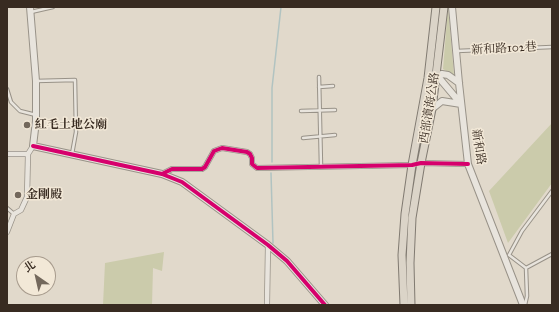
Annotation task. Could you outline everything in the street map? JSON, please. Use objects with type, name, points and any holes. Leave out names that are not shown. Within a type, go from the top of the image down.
[{"type":"main road","name":"西部濱海公路","points":[[404,305],[402,255],[405,214],[412,165],[428,78],[436,7]]},
{"type":"main road","name":"西部濱海公路","points":[[411,305],[410,262],[412,218],[432,109],[444,7]]},
{"type":"street","name":"新和路","points":[[452,7],[468,164],[507,257],[524,305]]},
{"type":"street","points":[[7,232],[14,214],[21,210],[27,197],[28,154],[34,146],[36,81],[30,10]]},
{"type":"street","points":[[430,63],[436,75],[462,104]]},
{"type":"street","points":[[428,78],[442,74],[448,75],[459,82]]},
{"type":"street","points":[[432,109],[442,101],[462,104]]},
{"type":"street","points":[[34,146],[162,174],[182,182],[268,245],[287,261],[325,305]]},
{"type":"street","points":[[162,174],[172,169],[202,169],[205,167],[214,150],[222,148],[235,149],[250,154],[252,164],[255,168],[468,164]]},
{"type":"street","points":[[7,154],[28,154]]},
{"type":"street","points":[[267,305],[268,245]]},
{"type":"lane","points":[[30,10],[53,7]]},
{"type":"lane","name":"新和路102巷","points":[[457,51],[552,47]]},
{"type":"lane","points":[[318,77],[321,167]]},
{"type":"lane","points":[[36,81],[75,80],[76,132],[72,154]]},
{"type":"lane","points":[[319,87],[333,86]]},
{"type":"lane","points":[[7,89],[10,102],[20,111],[36,115]]},
{"type":"lane","points":[[301,111],[335,110]]},
{"type":"lane","points":[[303,138],[335,136]]},
{"type":"lane","points":[[526,268],[507,257],[519,236],[552,191]]},
{"type":"lane","points":[[7,208],[14,214]]},
{"type":"lane","points":[[526,268],[552,254]]},
{"type":"lane","points":[[524,305],[527,296],[526,268]]},
{"type":"green space","points":[[448,7],[454,75],[443,69]]},
{"type":"green space","points":[[552,123],[552,183],[508,243],[489,191]]},
{"type":"green space","points":[[164,252],[162,271],[153,268],[152,305],[103,305],[105,263]]},
{"type":"waterway","points":[[272,162],[272,88],[281,7]]},
{"type":"waterway","points":[[271,173],[273,243]]},
{"type":"cycle path","points":[[33,146],[162,174],[182,182],[268,245],[287,261],[325,305]]},
{"type":"cycle path","points":[[162,174],[172,169],[202,169],[205,167],[214,151],[222,148],[247,152],[252,158],[252,164],[257,168],[412,165],[421,163],[468,164]]},
{"type":"place","name":"紅毛土地公廟","points":[[27,125]]},
{"type":"place","name":"金剛殿","points":[[18,195]]}]
